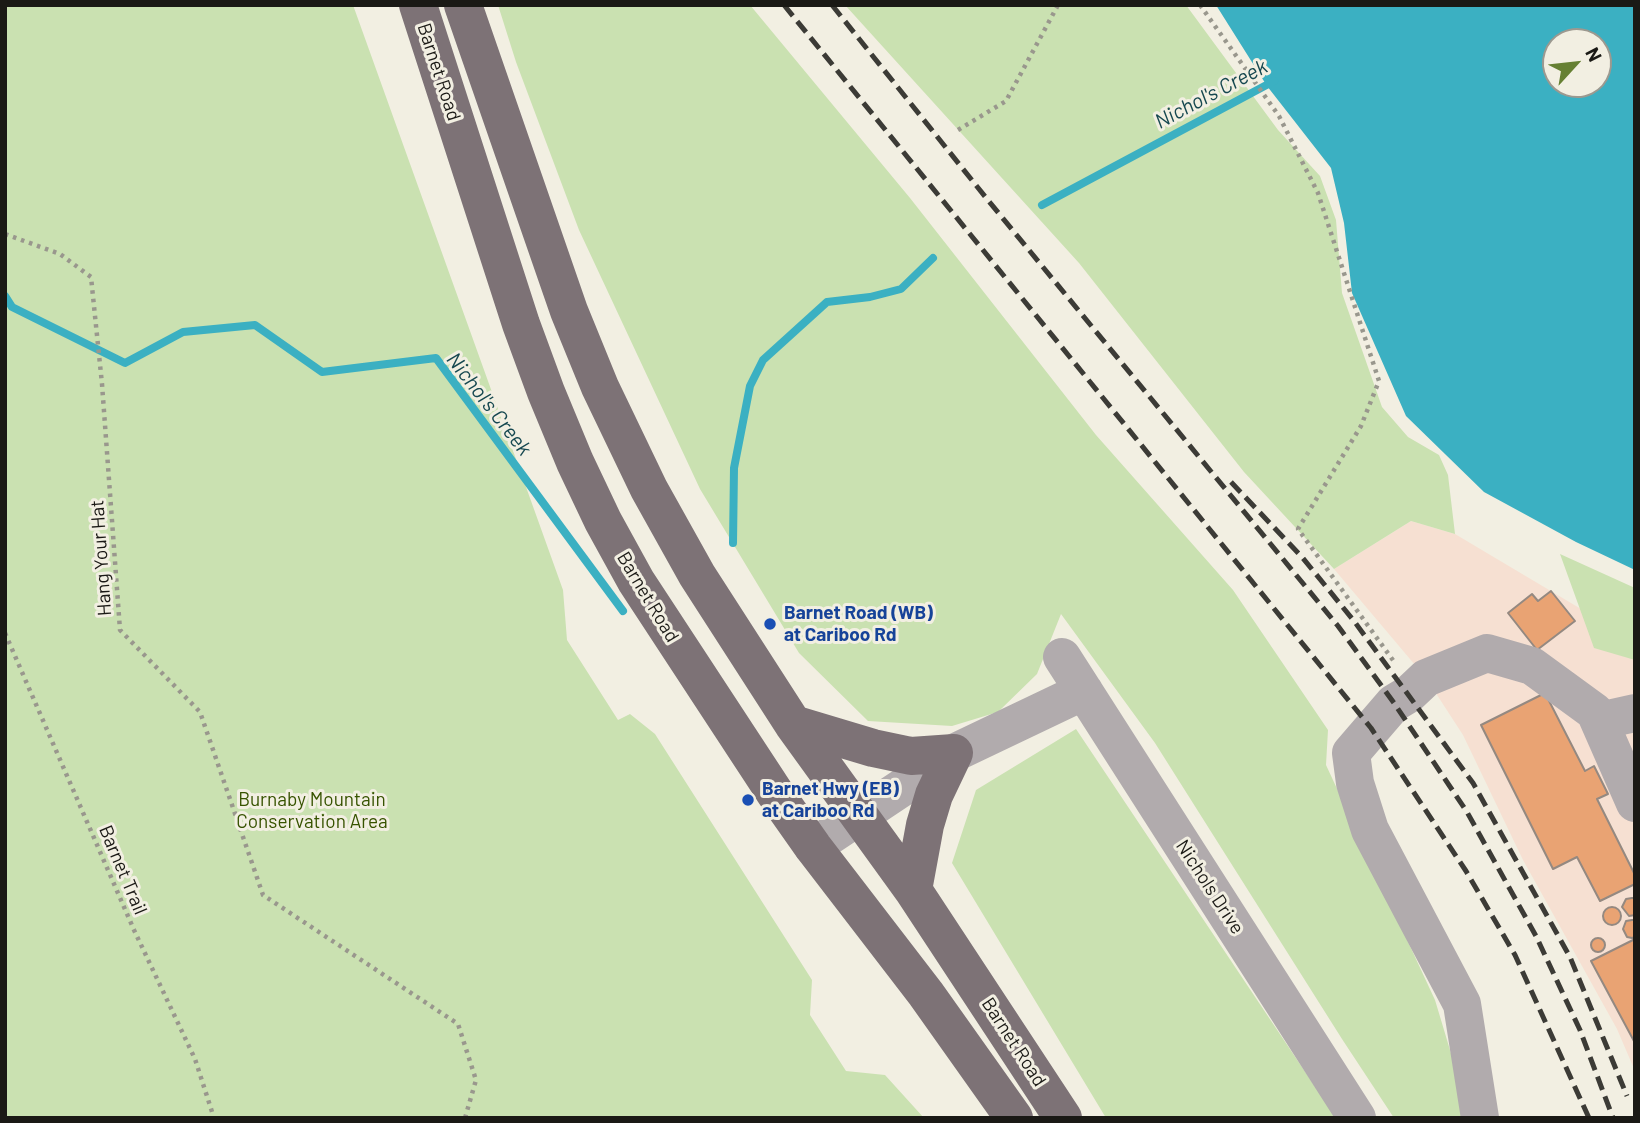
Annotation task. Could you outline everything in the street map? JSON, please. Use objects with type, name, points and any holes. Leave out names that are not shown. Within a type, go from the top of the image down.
[{"type":"main road","name":"Barnet Road","points":[[418,5],[521,324],[575,462],[636,581],[813,847],[926,994],[1014,1118]]},
{"type":"main road","name":"Barnet Road","points":[[463,5],[565,298],[600,387],[649,489],[691,564],[793,724],[913,890],[1063,1118]]},
{"type":"main road","points":[[793,724],[873,748],[911,756],[954,753],[934,795],[925,825],[913,890]]},
{"type":"street","points":[[1480,1118],[1462,1004],[1370,830],[1355,783],[1351,752],[1394,703],[1426,678],[1487,653],[1532,666],[1595,712],[1617,717],[1635,803]]},
{"type":"street","name":"Nichols Drive","points":[[1062,657],[1357,1118]]},
{"type":"street","points":[[813,847],[954,753],[1084,691]]},
{"type":"path","points":[[958,130],[1006,101],[1058,5]]},
{"type":"path","points":[[1200,5],[1279,116],[1318,194],[1379,381],[1361,426],[1298,529],[1414,690]]},
{"type":"path","name":"Hang Your Hat","points":[[5,234],[60,254],[92,277],[120,631],[200,712],[263,895],[458,1024],[476,1080],[465,1118]]},
{"type":"path","name":"Barnet Trail","points":[[5,632],[134,930],[195,1059],[214,1118]]},
{"type":"shaded area","points":[[1411,521],[1455,534],[1613,628],[1635,635],[1635,1071],[1617,1029],[1523,860],[1463,735],[1426,678],[1334,569]]},
{"type":"green space","name":"Burnaby Mountain Conservation Area","points":[[5,5],[353,5],[563,590],[567,640],[618,720],[630,714],[655,734],[812,980],[810,1015],[846,1071],[885,1075],[924,1118],[5,1118]]},
{"type":"green space","points":[[498,5],[750,5],[910,198],[1096,435],[1233,590],[1328,730],[1326,765],[1435,1000],[1468,1110],[1466,1118],[1394,1118],[1155,743],[1061,614],[1037,674],[998,712],[952,726],[868,721],[799,653],[700,489],[579,230],[516,62]]},
{"type":"green space","points":[[845,5],[1186,5],[1278,130],[1320,176],[1336,220],[1342,293],[1382,407],[1408,437],[1439,455],[1448,475],[1455,534],[1411,521],[1334,569],[1244,472],[1079,263]]},
{"type":"green space","points":[[1560,554],[1635,588],[1635,660],[1594,648]]},
{"type":"green space","points":[[1076,729],[1336,1118],[1106,1118],[952,863],[976,790]]},
{"type":"water","points":[[1216,5],[1635,5],[1635,570],[1576,542],[1484,492],[1406,416],[1352,293],[1344,223],[1331,168],[1267,86]]},
{"type":"building","points":[[1551,591],[1575,621],[1537,650],[1508,613],[1532,594],[1538,601]]},
{"type":"building","points":[[1545,693],[1585,771],[1594,766],[1608,794],[1597,799],[1635,875],[1635,884],[1600,901],[1577,857],[1553,869],[1481,725]]},
{"type":"building","points":[[1635,898],[1635,915],[1629,916],[1622,907],[1626,899]]},
{"type":"building","points":[[1612,907],[1620,912],[1621,916],[1616,924],[1612,925],[1604,920],[1603,916],[1608,908]]},
{"type":"building","points":[[1635,920],[1635,937],[1627,937],[1623,929],[1626,921]]},
{"type":"building","points":[[1598,938],[1603,940],[1603,950],[1598,952],[1593,950],[1591,945],[1593,940]]},
{"type":"building","points":[[1635,939],[1635,1043],[1591,961]]},
{"type":"waterway","name":"Nichol's Creek","points":[[1042,205],[1274,81]]},
{"type":"waterway","name":"Nichol's Creek","points":[[733,543],[734,468],[750,386],[763,360],[827,302],[870,297],[901,289],[933,258]]},
{"type":"waterway","name":"Nichol's Creek","points":[[5,296],[12,307],[125,363],[183,332],[255,325],[322,372],[436,358],[623,611]]},
{"type":"railway","points":[[784,5],[1371,728],[1466,871],[1515,955],[1589,1118]]},
{"type":"railway","points":[[832,5],[987,199],[1338,626],[1394,703],[1467,812],[1536,936],[1580,1030],[1613,1118]]},
{"type":"railway","points":[[1231,482],[1302,557],[1354,621],[1473,783],[1570,957],[1627,1096]]},
{"type":"place","name":"Barnet Road (WB) at Cariboo Rd","points":[[770,624]]},
{"type":"place","name":"Barnet Hwy (EB) at Cariboo Rd","points":[[748,800]]}]
